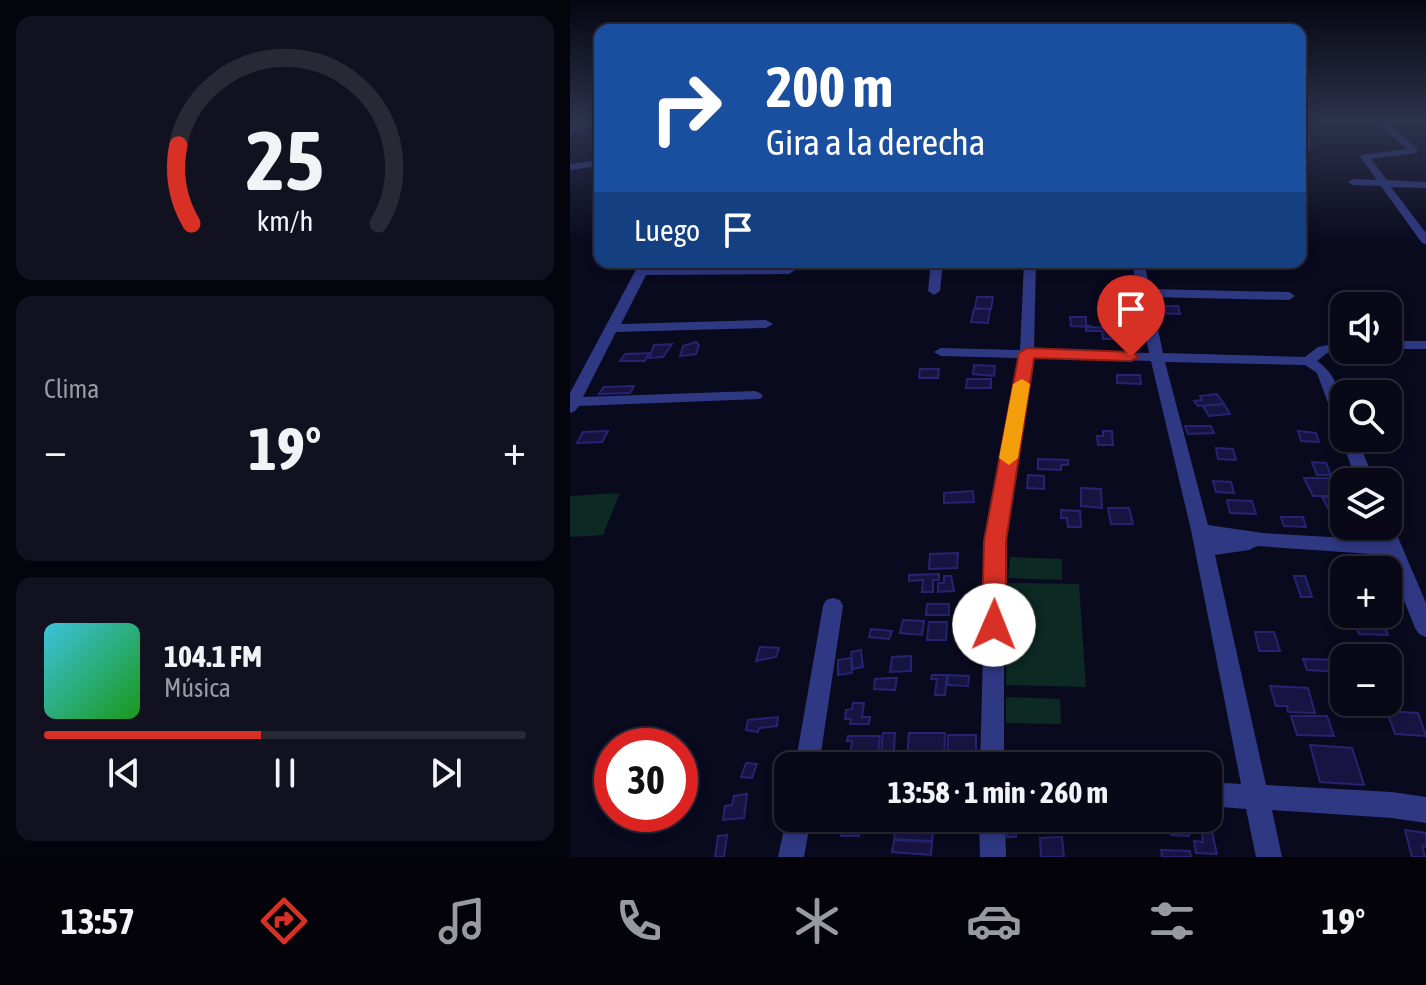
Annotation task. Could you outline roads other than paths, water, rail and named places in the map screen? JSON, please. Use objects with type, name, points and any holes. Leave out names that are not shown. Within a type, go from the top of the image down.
[{"type":"street","points":[[1370,162],[1426,241]]},
{"type":"street","points":[[570,167],[594,164]]},
{"type":"street","points":[[1353,182],[1426,185]]},
{"type":"street","points":[[1412,221],[1426,222]]},
{"type":"street","points":[[571,404],[642,268]]},
{"type":"street","points":[[692,268],[789,270]]},
{"type":"street","points":[[934,291],[936,268]]},
{"type":"street","points":[[992,752],[995,541],[1027,353],[1030,268]]},
{"type":"street","points":[[1139,268],[1157,357],[1202,540],[1269,857]]},
{"type":"street","points":[[1143,293],[1289,296]]},
{"type":"street","points":[[611,328],[766,324]]},
{"type":"street","points":[[1402,345],[1426,345]]},
{"type":"street","points":[[1308,361],[1330,349]]},
{"type":"street","points":[[941,352],[1308,361],[1323,371],[1330,389]]},
{"type":"street","points":[[571,404],[755,396]]},
{"type":"street","points":[[1202,540],[1263,540],[1392,548]]},
{"type":"street","points":[[1389,540],[1426,628]]},
{"type":"street","points":[[809,752],[833,606]]},
{"type":"street","points":[[1222,795],[1392,805],[1426,810]]},
{"type":"street","points":[[791,857],[795,832]]},
{"type":"street","points":[[992,832],[993,857]]}]
